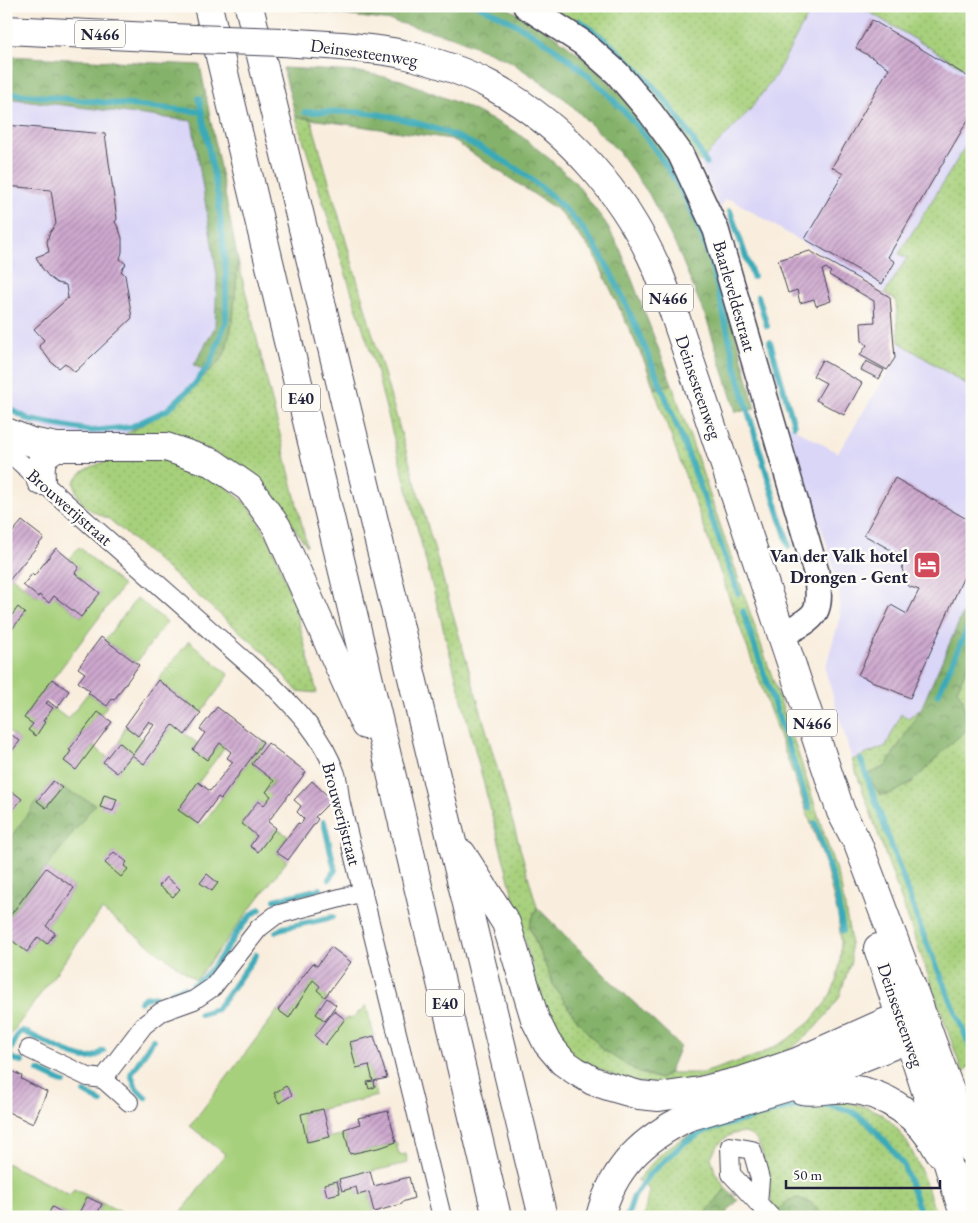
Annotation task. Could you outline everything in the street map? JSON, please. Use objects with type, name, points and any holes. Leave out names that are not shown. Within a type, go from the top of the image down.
[{"type":"main road","name":"E40","points":[[208,6],[496,1217]]},
{"type":"main road","name":"E40","points":[[249,6],[543,1217]]},
{"type":"main road","name":"Deinsesteenweg","points":[[6,30],[352,46],[408,56],[452,68],[491,85],[528,109],[563,136],[596,171],[619,202],[658,270],[841,812],[858,844],[914,1024],[950,1174],[964,1217]]},
{"type":"main road","points":[[6,432],[32,442],[57,447],[166,447],[213,463],[250,488],[278,527],[394,789]]},
{"type":"main road","points":[[41,481],[40,468],[42,457],[57,447]]},
{"type":"main road","points":[[450,835],[506,923],[535,1020],[547,1043],[563,1062],[593,1081],[639,1095],[659,1097],[700,1091],[744,1080],[914,1024]]},
{"type":"main road","points":[[600,1217],[609,1189],[617,1176],[637,1150],[649,1139],[688,1117],[788,1087],[914,1024]]},
{"type":"main road","name":"Deinsesteenweg","points":[[914,1024],[972,1150]]},
{"type":"main road","points":[[788,1087],[807,1091],[831,1088],[849,1089],[867,1092],[892,1102],[923,1128],[934,1142],[950,1174]]},
{"type":"street","name":"Baarleveldestraat","points":[[526,6],[583,43],[622,80],[650,112],[680,153],[716,230],[816,572],[820,598],[816,612],[804,624],[782,634]]},
{"type":"street","name":"Brouwerijstraat","points":[[6,450],[271,684],[302,715],[322,745],[336,774],[341,804],[442,1217]]},
{"type":"street","points":[[103,1079],[144,1025],[161,1012],[194,1000],[212,987],[259,928],[276,915],[363,892]]},
{"type":"street","points":[[29,1049],[88,1077],[103,1079],[128,1102]]},
{"type":"street","points":[[758,1204],[770,1217]]},
{"type":"shaded area","points":[[813,6],[859,6],[972,73],[972,136],[900,254],[907,258],[885,293],[733,200],[724,200],[720,209],[700,162],[749,111],[775,76]]},
{"type":"shaded area","points":[[6,98],[192,121],[217,275],[215,327],[194,365],[208,373],[157,418],[124,435],[73,436],[31,425],[6,411]]},
{"type":"shaded area","points":[[899,342],[972,388],[972,592],[921,709],[908,718],[901,714],[886,746],[852,760],[825,669],[840,617],[839,588],[826,541],[783,422],[838,453],[898,356]]},
{"type":"green space","points":[[503,6],[536,24],[568,46],[598,71],[650,129],[672,161],[691,195],[708,235],[755,409],[736,412],[708,323],[678,250],[649,194],[618,151],[565,99],[510,61],[453,37],[392,21],[279,7]]},
{"type":"green space","points":[[549,6],[813,6],[775,76],[749,111],[700,162],[651,94],[629,69],[591,35]]},
{"type":"green space","points":[[859,6],[972,6],[972,73]]},
{"type":"green space","points":[[6,56],[200,65],[238,261],[233,321],[224,356],[208,373],[194,365],[215,327],[217,275],[192,121],[6,98]]},
{"type":"green space","points":[[283,68],[360,72],[401,80],[465,106],[516,132],[551,160],[575,182],[605,222],[621,251],[672,384],[654,389],[646,365],[594,254],[559,211],[451,139],[296,117]]},
{"type":"green space","points":[[296,117],[311,119],[537,907],[529,926],[554,986],[577,1020],[603,1050],[640,1073],[661,1079],[669,1073],[703,1073],[758,1055],[787,1040],[810,1022],[827,1001],[835,985],[840,964],[841,941],[838,916],[824,860],[654,389],[672,384],[796,747],[841,886],[850,936],[851,961],[839,998],[812,1031],[791,1049],[768,1060],[729,1074],[657,1086],[621,1079],[573,1057],[548,1020],[535,980],[375,366]]},
{"type":"green space","points":[[972,136],[972,388],[899,342],[896,300],[885,293],[907,258],[899,254]]},
{"type":"green space","points":[[238,261],[307,546],[266,489],[240,465],[186,439],[165,436],[124,435],[157,417],[208,373],[224,356],[233,321]]},
{"type":"green space","points":[[145,454],[206,470],[249,506],[271,543],[295,606],[317,693],[297,691],[267,655],[109,519],[90,510],[78,497],[74,482],[81,473],[103,462]]},
{"type":"green space","points":[[79,547],[123,586],[24,717],[33,724],[28,730],[36,736],[45,723],[43,721],[53,708],[68,719],[88,693],[107,706],[101,714],[98,712],[69,750],[71,751],[64,761],[75,770],[94,746],[107,757],[103,763],[117,773],[132,755],[144,764],[173,725],[197,743],[193,750],[207,760],[220,743],[225,747],[178,810],[201,826],[263,742],[268,743],[252,764],[274,781],[266,791],[271,796],[264,805],[258,801],[241,823],[257,836],[250,846],[258,852],[276,828],[288,836],[276,852],[287,861],[196,980],[102,910],[6,1041],[6,936],[27,952],[38,937],[47,944],[55,934],[46,926],[74,888],[46,868],[95,804],[52,781],[6,841],[6,758],[20,741],[6,730],[6,630],[9,632],[25,613],[18,608],[6,623],[6,584],[12,577],[38,597],[39,595],[54,596],[81,617],[100,594],[75,573],[79,567],[69,559]]},
{"type":"green space","points":[[972,592],[972,655],[957,690],[963,700],[968,729],[907,785],[889,794],[880,795],[867,775],[886,766],[921,709]]},
{"type":"green space","points":[[137,598],[167,622],[136,663],[105,640]]},
{"type":"green space","points":[[189,641],[229,675],[201,713],[158,680]]},
{"type":"green space","points":[[972,655],[972,1063],[963,1074],[852,760],[886,746],[901,714],[908,718],[921,709],[886,766],[886,795],[911,783],[946,747],[963,700],[957,690]]},
{"type":"green space","points":[[125,726],[143,740],[133,754],[119,742]]},
{"type":"green space","points":[[62,788],[95,804],[6,921],[7,842],[37,801],[46,807]]},
{"type":"green space","points":[[537,907],[612,982],[680,1046],[669,1073],[661,1079],[640,1073],[603,1050],[577,1020],[554,986],[529,926]]},
{"type":"green space","points":[[313,980],[320,986],[317,990],[327,998],[316,1014],[325,1021],[315,1036],[325,1044],[345,1019],[354,1017],[366,1005],[374,1036],[350,1043],[356,1068],[369,1065],[373,1081],[367,1083],[369,1089],[375,1087],[377,1096],[301,1114],[307,1142],[345,1134],[350,1154],[396,1142],[399,1155],[406,1154],[408,1163],[339,1179],[342,1191],[356,1187],[358,1195],[369,1192],[374,1212],[355,1217],[178,1217],[225,1154],[190,1126],[278,1010],[289,1018]]},
{"type":"green space","points":[[829,1099],[872,1109],[879,1112],[894,1126],[911,1149],[937,1217],[825,1217],[810,1202],[789,1200],[777,1211],[772,1204],[759,1145],[756,1140],[746,1133],[741,1133],[730,1135],[726,1138],[719,1144],[711,1157],[715,1172],[726,1188],[703,1217],[644,1217],[649,1189],[637,1180],[672,1145],[708,1127],[748,1114]]},
{"type":"green space","points":[[6,1163],[70,1195],[74,1189],[131,1217],[96,1217],[102,1204],[87,1197],[77,1217],[71,1217],[52,1207],[47,1217],[6,1217]]},
{"type":"green space","points":[[726,1188],[738,1200],[723,1217],[703,1217]]},
{"type":"green space","points":[[798,1198],[810,1202],[825,1217],[782,1217],[777,1211],[789,1200]]},
{"type":"building","points":[[872,20],[972,79],[972,113],[888,257],[895,262],[882,284],[805,239],[843,174],[832,167],[889,68],[856,48]]},
{"type":"building","points":[[6,125],[105,134],[117,219],[115,222],[122,238],[120,259],[126,264],[121,271],[125,275],[132,318],[75,372],[65,363],[59,368],[51,362],[39,346],[44,340],[34,329],[68,298],[66,285],[57,283],[49,277],[36,257],[49,252],[47,242],[49,234],[56,224],[51,190],[6,186]]},
{"type":"building","points":[[810,251],[890,297],[895,358],[887,370],[860,355],[867,345],[862,341],[861,323],[875,322],[874,301],[829,275],[831,272],[826,268],[822,270],[831,301],[816,306],[814,299],[800,303],[797,290],[788,293],[778,260]]},
{"type":"building","points":[[822,360],[862,383],[844,415],[816,400],[826,383],[813,376]]},
{"type":"building","points":[[866,361],[884,370],[879,379],[861,370]]},
{"type":"building","points":[[895,478],[972,522],[972,558],[910,698],[858,675],[891,605],[907,614],[919,590],[908,586],[905,579],[902,568],[907,559],[864,535]]},
{"type":"building","points":[[22,521],[44,538],[6,584],[6,540]]},
{"type":"building","points":[[56,548],[79,567],[75,573],[100,593],[81,617],[54,596],[49,603],[23,585],[32,574],[34,576]]},
{"type":"building","points":[[18,607],[25,613],[9,633],[6,630],[6,623]]},
{"type":"building","points":[[101,637],[139,665],[114,700],[112,699],[107,706],[88,693],[90,691],[78,682],[85,673],[78,668]]},
{"type":"building","points":[[52,679],[69,691],[57,708],[48,701],[46,703],[53,708],[43,721],[45,722],[36,736],[28,730],[33,724],[24,718]]},
{"type":"building","points":[[158,680],[201,713],[185,735],[173,725],[144,764],[132,755],[117,773],[103,762],[119,742],[133,754],[154,725],[149,721],[138,736],[125,726]]},
{"type":"building","points":[[217,707],[263,742],[221,799],[218,797],[198,824],[178,810],[198,782],[210,791],[233,762],[227,758],[231,752],[220,743],[207,760],[193,750],[205,733],[200,729]]},
{"type":"building","points":[[98,712],[112,722],[76,770],[64,761],[71,751],[69,750]]},
{"type":"building","points":[[12,735],[20,741],[6,758],[6,743]]},
{"type":"building","points":[[268,743],[306,772],[268,822],[276,828],[258,852],[250,846],[257,836],[241,823],[258,801],[264,805],[271,796],[266,792],[274,781],[252,764]]},
{"type":"building","points":[[53,781],[62,788],[46,808],[37,801]]},
{"type":"building","points":[[312,781],[332,800],[315,817],[318,819],[288,860],[276,852],[298,823],[301,824],[304,819],[297,812],[301,806],[294,800]]},
{"type":"building","points":[[13,792],[22,799],[13,810],[10,807],[12,804],[7,799]]},
{"type":"building","points":[[104,795],[117,799],[113,811],[100,807]]},
{"type":"building","points":[[114,852],[127,862],[124,866],[128,869],[121,877],[105,863]]},
{"type":"building","points":[[46,868],[74,888],[46,926],[55,933],[47,944],[38,937],[27,952],[6,936],[6,921]]},
{"type":"building","points":[[207,874],[218,883],[212,891],[200,883]]},
{"type":"building","points":[[166,877],[180,889],[173,897],[159,886]]},
{"type":"building","points":[[331,947],[351,962],[325,997],[317,990],[320,986],[313,980],[289,1018],[278,1010],[313,963],[317,966]]},
{"type":"building","points":[[327,998],[336,1005],[325,1021],[316,1014]]},
{"type":"building","points":[[334,1011],[345,1019],[325,1045],[315,1036]]},
{"type":"building","points":[[374,1036],[387,1078],[374,1081],[375,1087],[369,1089],[367,1082],[373,1081],[369,1065],[356,1068],[350,1042]]},
{"type":"building","points":[[6,1068],[22,1076],[21,1079],[47,1092],[33,1124],[6,1111],[8,1102],[6,1102]]},
{"type":"building","points":[[286,1086],[292,1095],[279,1103],[274,1093]]},
{"type":"building","points":[[323,1109],[330,1137],[307,1142],[301,1114]]},
{"type":"building","points":[[388,1111],[396,1142],[350,1154],[344,1129],[360,1124],[358,1118]]},
{"type":"building","points":[[370,1171],[374,1186],[409,1177],[414,1198],[402,1202],[402,1204],[374,1212],[369,1192],[358,1195],[356,1187],[342,1191],[339,1179]]},
{"type":"building","points":[[337,1181],[340,1193],[327,1196],[324,1184]]},
{"type":"building","points":[[87,1197],[102,1204],[96,1217],[77,1217]]},
{"type":"building","points":[[52,1207],[71,1217],[47,1217]]},
{"type":"waterway","points":[[479,6],[536,36],[557,50],[587,75],[607,93],[643,134],[674,179],[687,202],[705,243],[742,390],[789,546]]},
{"type":"waterway","points":[[580,21],[616,49],[654,87],[678,117],[706,163]]},
{"type":"waterway","points":[[6,93],[202,112]]},
{"type":"waterway","points":[[6,407],[30,420],[92,431],[131,427],[167,410],[194,385],[210,364],[226,321],[226,273],[218,197],[199,98]]},
{"type":"waterway","points":[[305,112],[377,114],[414,122],[467,141],[515,168],[559,203],[578,223],[590,238],[610,271],[635,325],[685,446],[738,593]]},
{"type":"waterway","points":[[730,211],[753,277]]},
{"type":"waterway","points":[[758,296],[767,326]]},
{"type":"waterway","points":[[770,342],[794,425]]},
{"type":"waterway","points":[[743,611],[809,808]]},
{"type":"waterway","points":[[938,694],[972,619]]},
{"type":"waterway","points":[[861,760],[921,929],[972,1051]]},
{"type":"waterway","points":[[324,822],[335,870],[329,879]]},
{"type":"waterway","points":[[815,823],[836,891],[843,931]]},
{"type":"waterway","points":[[275,900],[320,889]]},
{"type":"waterway","points":[[193,985],[209,972],[241,927],[260,909]]},
{"type":"waterway","points":[[276,932],[283,928],[333,917]]},
{"type":"waterway","points":[[200,1014],[217,1009],[256,955]]},
{"type":"waterway","points":[[172,991],[184,987]]},
{"type":"waterway","points":[[140,1002],[144,998],[155,996]]},
{"type":"waterway","points":[[22,1062],[11,1058],[9,1052],[19,1033],[23,1031],[75,1055],[89,1058],[97,1056],[103,1051]]},
{"type":"waterway","points":[[146,1098],[136,1088],[131,1074],[153,1040]]},
{"type":"waterway","points":[[39,1071],[64,1083]]},
{"type":"waterway","points":[[85,1093],[101,1102]]},
{"type":"waterway","points":[[627,1217],[634,1196],[648,1176],[685,1142],[707,1130],[792,1107],[828,1105],[851,1111],[866,1121],[890,1147],[904,1166],[922,1217]]},
{"type":"place","name":"Van der Valk hotel Drongen - Gent","points":[[927,565]]}]
